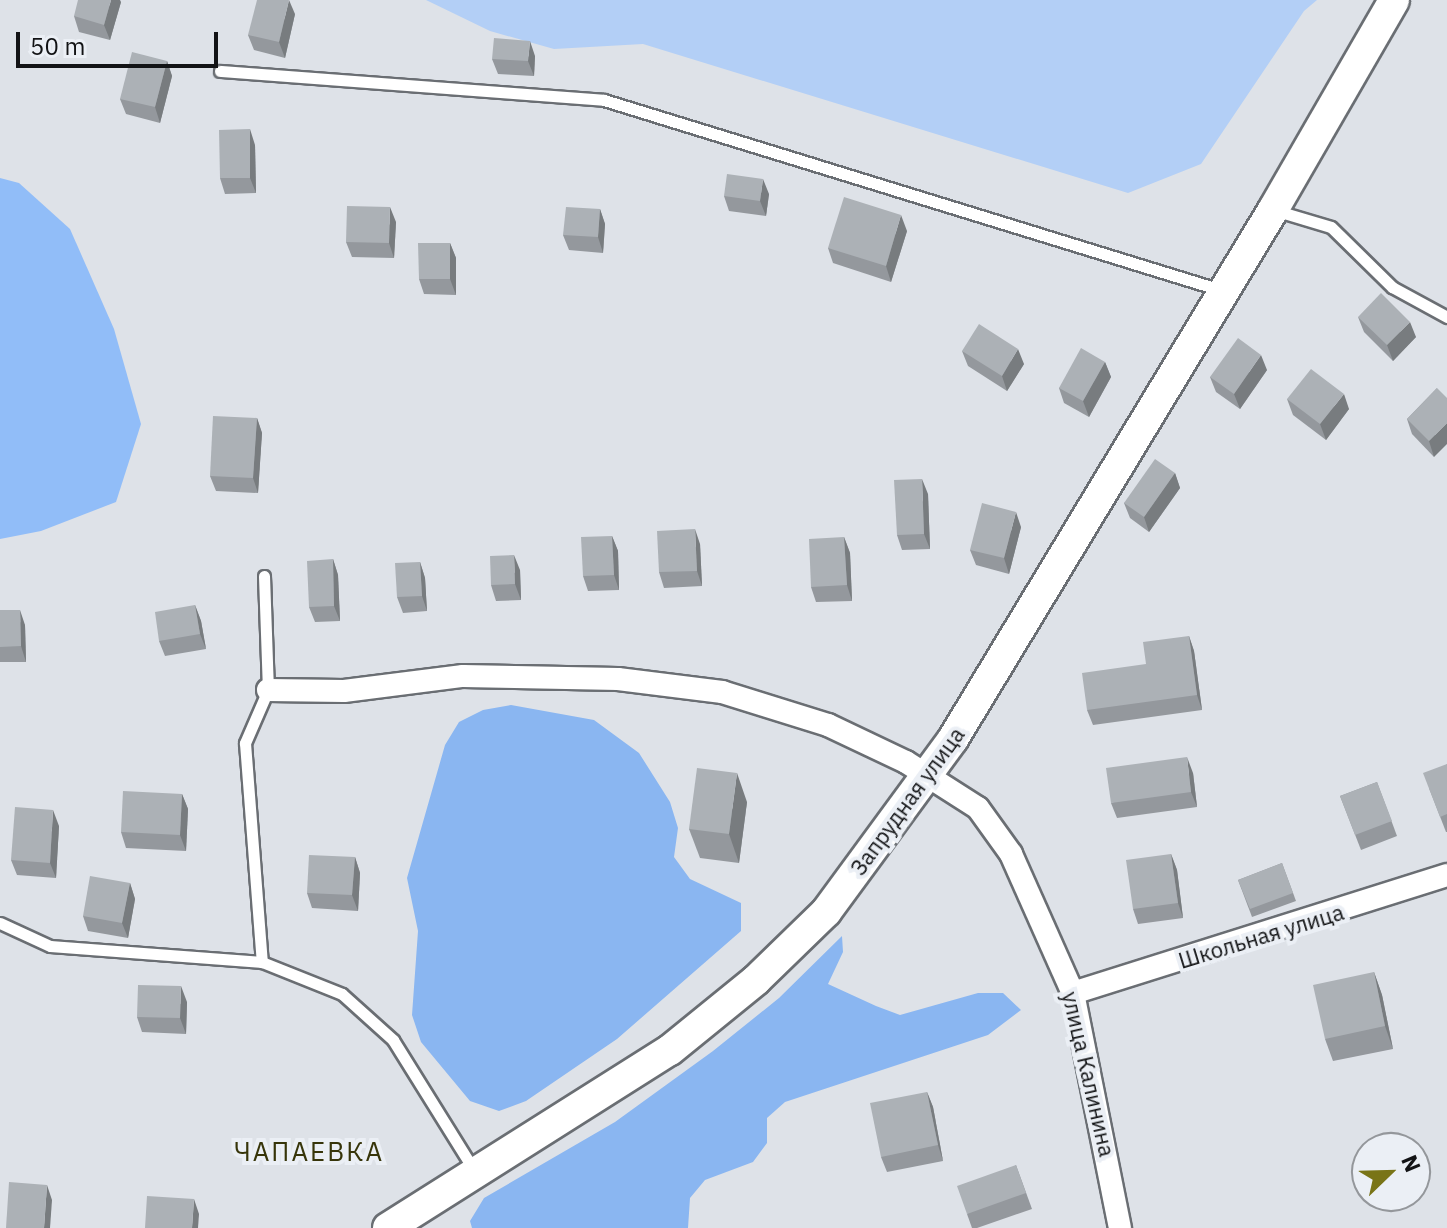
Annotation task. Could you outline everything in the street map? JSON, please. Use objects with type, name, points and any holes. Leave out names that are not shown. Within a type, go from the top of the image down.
[{"type":"street","name":"Запрудная улица","points":[[388,1228],[670,1050],[756,980],[826,912],[929,777],[1269,217],[1394,0]]},
{"type":"street","name":"улица Калинина","points":[[268,690],[344,691],[463,676],[618,679],[722,692],[856,737],[929,777],[978,808],[1011,854],[1073,993],[1120,1228]]},
{"type":"street","name":"Школьная улица","points":[[1073,993],[1447,875]]},
{"type":"lane","points":[[220,71],[604,100],[1224,291]]},
{"type":"lane","points":[[1269,217],[1331,227],[1392,287],[1447,317]]},
{"type":"lane","points":[[262,962],[245,743],[268,690],[264,576]]},
{"type":"lane","points":[[0,923],[50,946],[262,962],[342,994],[393,1040],[477,1174]]},
{"type":"shaded area","points":[[426,0],[1317,0],[1304,11],[1201,164],[1128,193],[643,44],[554,49],[490,31]]},
{"type":"shaded area","points":[[0,178],[19,183],[70,229],[114,329],[141,424],[116,502],[41,531],[0,539]]},
{"type":"shaded area","points":[[511,705],[594,720],[639,753],[670,802],[678,828],[674,857],[690,879],[741,903],[741,931],[617,1039],[526,1101],[499,1111],[470,1101],[421,1042],[412,1015],[418,931],[407,878],[445,745],[459,722],[483,710]]},
{"type":"shaded area","points":[[842,936],[843,952],[828,984],[876,1006],[900,1015],[978,993],[1003,993],[1021,1010],[988,1035],[785,1102],[767,1118],[767,1143],[753,1162],[705,1180],[690,1198],[688,1228],[472,1228],[470,1221],[484,1198],[615,1122],[713,1051],[779,998]]},
{"type":"building","points":[[78,0],[111,0],[104,25],[74,16]]},
{"type":"building","points":[[257,0],[289,0],[279,42],[248,35]]},
{"type":"building","points":[[494,38],[530,41],[528,61],[492,59]]},
{"type":"building","points":[[132,52],[167,61],[155,107],[120,99]]},
{"type":"building","points":[[250,129],[250,178],[220,178],[219,130]]},
{"type":"building","points":[[727,174],[763,179],[760,201],[724,196]]},
{"type":"building","points":[[844,197],[901,215],[886,266],[828,248]]},
{"type":"building","points":[[347,206],[390,207],[389,243],[346,242]]},
{"type":"building","points":[[566,207],[600,209],[598,237],[563,235]]},
{"type":"building","points":[[418,243],[450,243],[450,279],[419,279]]},
{"type":"building","points":[[1381,293],[1410,322],[1387,345],[1358,317]]},
{"type":"building","points":[[979,324],[1018,349],[1002,376],[962,351]]},
{"type":"building","points":[[1238,338],[1261,355],[1234,394],[1210,377]]},
{"type":"building","points":[[1081,348],[1105,362],[1083,401],[1059,388]]},
{"type":"building","points":[[1311,369],[1344,394],[1320,424],[1287,399]]},
{"type":"building","points":[[1437,388],[1447,398],[1447,423],[1429,441],[1407,419]]},
{"type":"building","points":[[213,416],[257,418],[253,478],[210,476]]},
{"type":"building","points":[[1155,459],[1175,473],[1144,517],[1124,503]]},
{"type":"building","points":[[922,479],[924,534],[897,535],[894,480]]},
{"type":"building","points":[[982,503],[1016,512],[1004,558],[970,550]]},
{"type":"building","points":[[695,529],[697,571],[659,572],[657,531]]},
{"type":"building","points":[[612,536],[614,575],[583,576],[581,537]]},
{"type":"building","points":[[844,537],[847,585],[811,587],[809,539]]},
{"type":"building","points":[[514,555],[515,584],[491,585],[490,556]]},
{"type":"building","points":[[333,559],[334,606],[309,607],[307,561]]},
{"type":"building","points":[[420,562],[422,596],[397,597],[395,563]]},
{"type":"building","points":[[195,605],[200,634],[159,641],[155,612]]},
{"type":"building","points":[[0,610],[20,610],[21,646],[0,647]]},
{"type":"building","points":[[1189,636],[1197,695],[1087,710],[1082,673],[1146,664],[1143,642]]},
{"type":"building","points":[[1187,757],[1191,792],[1111,803],[1106,768]]},
{"type":"building","points":[[1447,764],[1447,814],[1440,817],[1423,773]]},
{"type":"building","points":[[697,768],[737,773],[729,834],[689,829]]},
{"type":"building","points":[[1377,782],[1392,821],[1355,835],[1340,796]]},
{"type":"building","points":[[123,791],[182,794],[180,835],[121,832]]},
{"type":"building","points":[[15,807],[53,810],[50,863],[11,860]]},
{"type":"building","points":[[1171,854],[1178,903],[1133,909],[1126,860]]},
{"type":"building","points":[[309,855],[355,857],[352,895],[307,893]]},
{"type":"building","points":[[1282,863],[1293,893],[1250,909],[1238,880]]},
{"type":"building","points":[[90,876],[130,883],[122,923],[83,916]]},
{"type":"building","points":[[1374,972],[1385,1026],[1325,1039],[1313,985]]},
{"type":"building","points":[[138,985],[181,986],[180,1018],[137,1017]]},
{"type":"building","points":[[927,1092],[938,1145],[881,1157],[870,1103]]},
{"type":"building","points":[[1016,1165],[1026,1193],[967,1214],[957,1186]]},
{"type":"building","points":[[9,1182],[47,1185],[44,1228],[6,1228]]},
{"type":"building","points":[[147,1196],[194,1199],[192,1228],[145,1228]]},
{"type":"district","name":"ЧАПАЕВКА","points":[[309,1152]]}]
